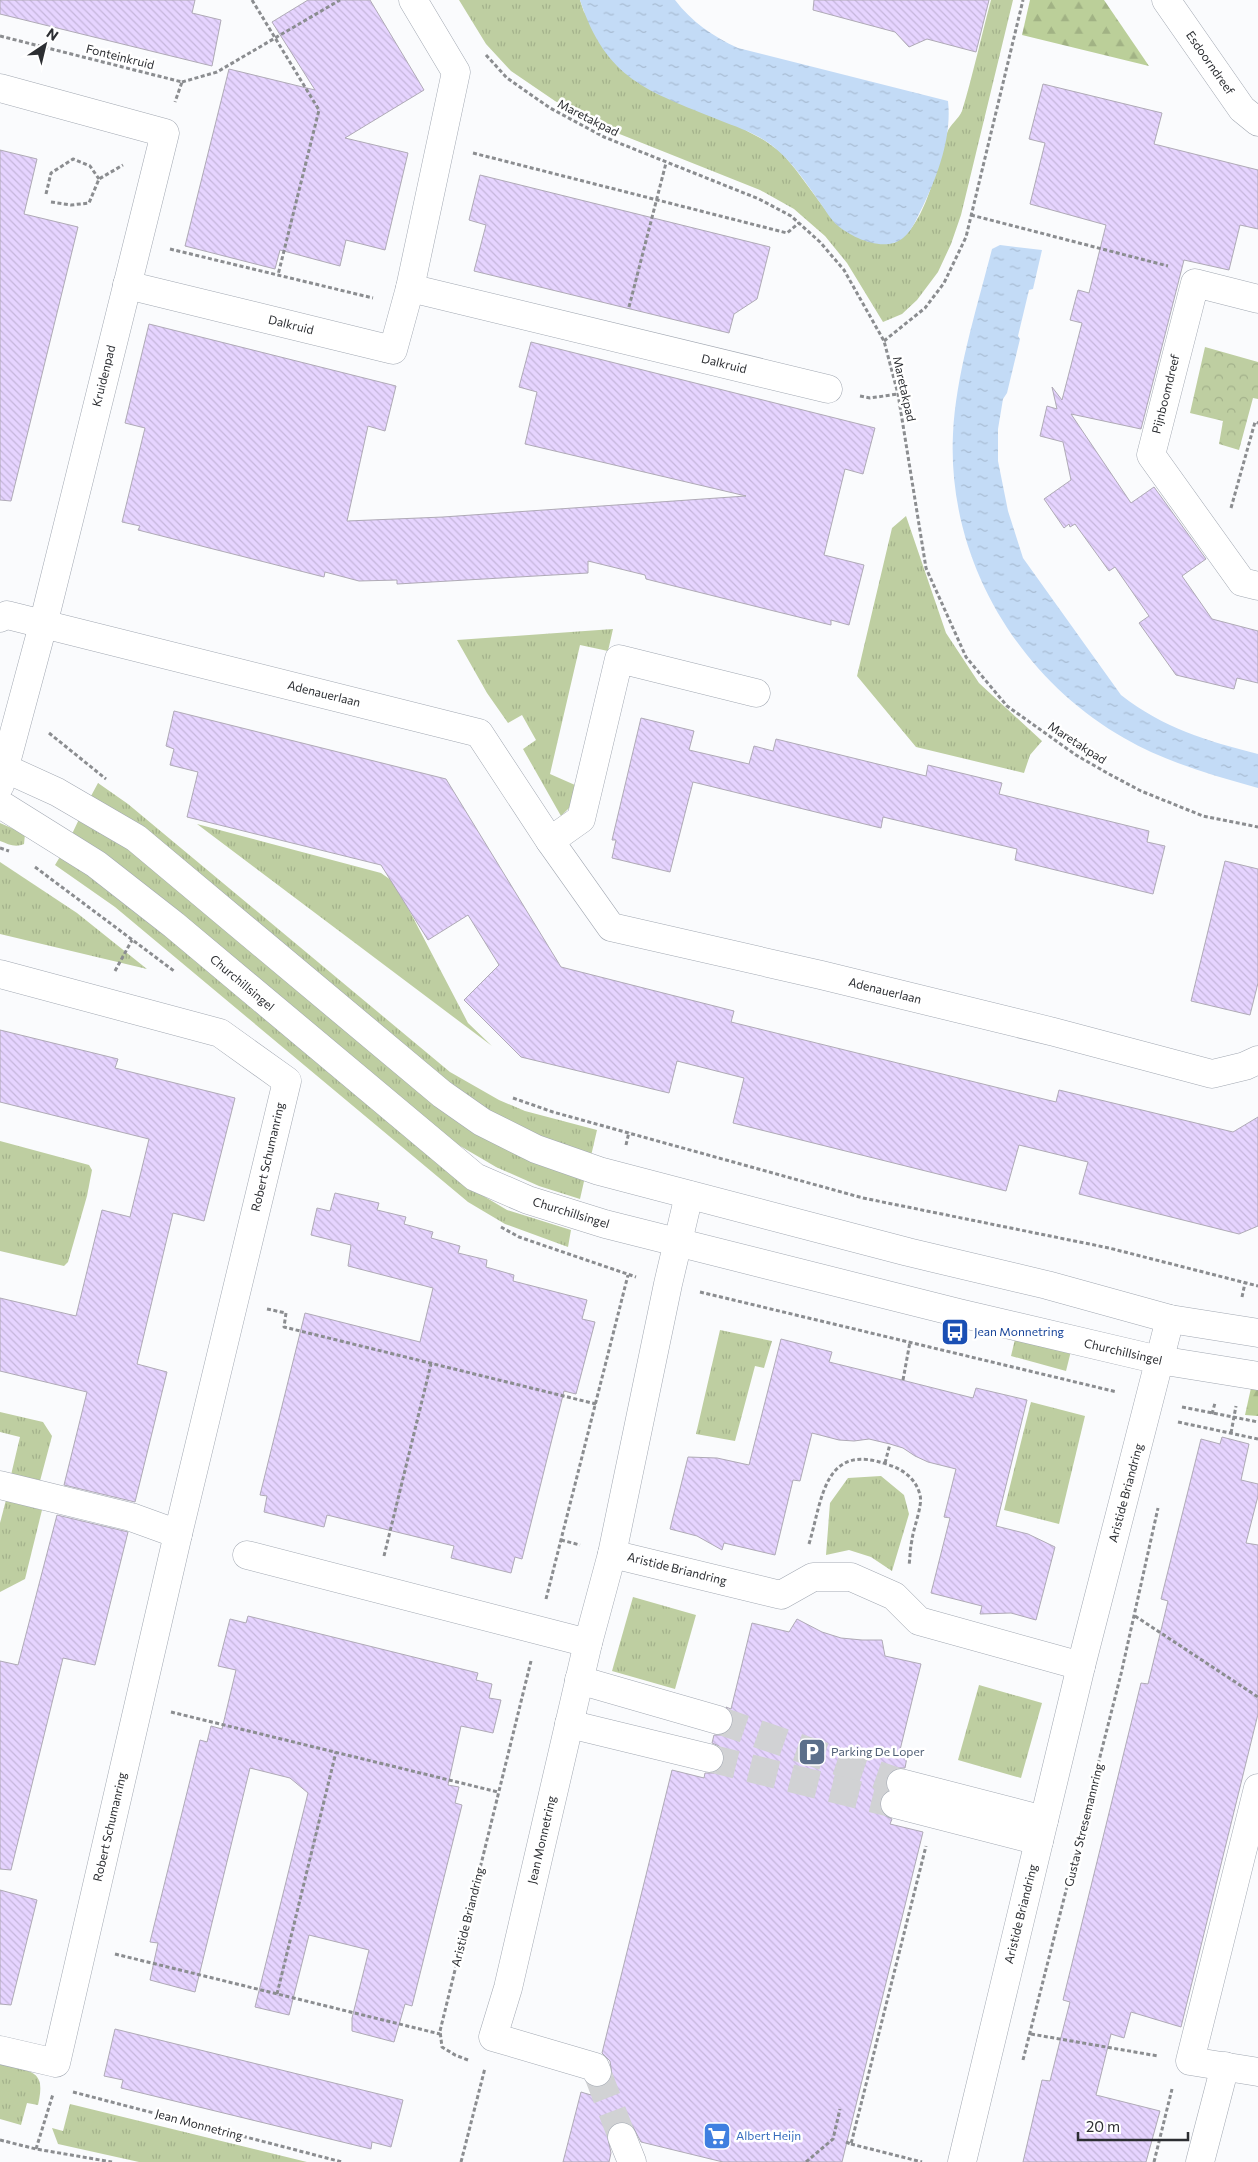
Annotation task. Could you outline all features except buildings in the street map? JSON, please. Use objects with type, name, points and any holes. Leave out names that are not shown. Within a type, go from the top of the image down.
[{"type":"street","name":"Dalkruid","points":[[127,285],[393,350],[408,297],[456,72],[413,0]]},
{"type":"street","name":"Esdoorndreef","points":[[1166,0],[1242,109],[1258,122]]},
{"type":"street","points":[[0,88],[164,138]]},
{"type":"street","name":"Kruidenpad","points":[[2,773],[43,625],[164,138]]},
{"type":"street","points":[[1195,283],[1258,299]]},
{"type":"street","name":"Pijnboomdreef","points":[[1195,283],[1151,455],[1242,582],[1258,586]]},
{"type":"street","name":"Dalkruid","points":[[408,297],[621,339],[828,389]]},
{"type":"street","name":"Adenauerlaan","points":[[0,618],[7,615],[479,733],[550,841],[611,927],[821,975],[1054,1032],[1212,1074],[1245,1066],[1258,1060]]},
{"type":"street","points":[[550,841],[580,819],[619,659],[756,693]]},
{"type":"street","points":[[2,773],[57,792],[136,838],[442,1094],[482,1122],[536,1149],[599,1172],[908,1252],[1047,1285],[1170,1319],[1258,1333]]},
{"type":"street","name":"Churchillsingel","points":[[0,804],[96,864],[174,925],[475,1177],[528,1200],[605,1224],[949,1311],[1159,1360],[1258,1376]]},
{"type":"street","name":"Robert Schumanring","points":[[0,974],[220,1033],[287,1081],[138,1704],[55,2075]]},
{"type":"street","name":"Aristide Briandring","points":[[689,1195],[668,1284],[612,1554],[781,1595],[813,1577],[851,1577],[894,1596],[919,1622],[1081,1666]]},
{"type":"street","name":"Aristide Briandring","points":[[962,2162],[1081,1666],[1170,1319]]},
{"type":"street","points":[[0,1485],[132,1517],[178,1534]]},
{"type":"street","name":"Jean Monnetring","points":[[597,2072],[595,2067],[493,2036],[508,1988],[579,1680],[612,1554]]},
{"type":"street","points":[[247,1555],[588,1643]]},
{"type":"street","points":[[579,1680],[718,1720]]},
{"type":"street","points":[[569,1724],[708,1758]]},
{"type":"street","points":[[1258,1788],[1185,2061],[1258,2072]]},
{"type":"street","points":[[898,1794],[1042,1831],[934,1814],[898,1794]]},
{"type":"street","points":[[0,2050],[55,2075]]},
{"type":"street","points":[[1200,2162],[1225,2066]]},
{"type":"street","points":[[622,2137],[632,2162]]},
{"type":"path","points":[[252,0],[319,110],[278,275]]},
{"type":"path","points":[[51,202],[72,205],[89,203],[100,178],[164,138],[182,82],[217,72],[340,0]]},
{"type":"path","points":[[884,341],[925,308],[944,283],[966,237],[1023,0]]},
{"type":"path","name":"Fonteinkruid","points":[[0,36],[182,82]]},
{"type":"path","name":"Maretakpad","points":[[485,54],[507,78],[550,108],[604,137],[759,199],[791,216],[820,242],[844,270],[884,341],[898,394],[926,568],[966,657],[1007,706],[1101,770],[1141,791],[1203,816],[1258,827]]},
{"type":"path","points":[[440,145],[787,233],[799,223]]},
{"type":"path","points":[[46,194],[51,173],[73,159],[90,166],[100,178]]},
{"type":"path","points":[[621,339],[666,163]]},
{"type":"path","points":[[971,215],[1179,269],[1195,283]]},
{"type":"path","points":[[138,241],[278,275],[408,297]]},
{"type":"path","points":[[1220,550],[1255,422],[1258,423]]},
{"type":"path","points":[[629,1132],[863,1198],[1109,1248],[1258,1286]]},
{"type":"path","points":[[597,1262],[628,1275],[1181,1407],[1258,1422]]},
{"type":"path","name":"Aristide Briandring","points":[[440,2034],[498,1792],[628,1275]]},
{"type":"path","points":[[234,1300],[286,1313],[284,1327],[596,1404]]},
{"type":"path","points":[[903,1380],[910,1342]]},
{"type":"path","points":[[376,1588],[431,1364]]},
{"type":"path","points":[[1175,1432],[1181,1407]]},
{"type":"path","points":[[1177,1422],[1258,1439]]},
{"type":"path","points":[[885,1463],[890,1444]]},
{"type":"path","points":[[813,1577],[809,1545],[829,1476],[846,1460],[870,1459],[902,1469],[913,1481],[921,1496],[908,1570],[894,1596]]},
{"type":"path","name":"Gustav Stresemannring","points":[[1023,2061],[1135,1616],[1160,1499]]},
{"type":"path","points":[[1135,1616],[1258,1697]]},
{"type":"path","points":[[138,1704],[498,1792]]},
{"type":"path","points":[[277,1994],[336,1752]]},
{"type":"path","points":[[922,2162],[849,2143],[934,1814]]},
{"type":"path","points":[[83,1946],[440,2034],[442,2046],[455,2055],[470,2060]]},
{"type":"path","points":[[1031,2034],[1185,2061],[1154,2162]]},
{"type":"path","points":[[461,2162],[485,2066],[478,2063]]},
{"type":"path","points":[[36,2149],[55,2075]]},
{"type":"path","name":"Jean Monnetring","points":[[55,2075],[342,2162]]},
{"type":"path","points":[[806,2162],[833,2139],[840,2109]]},
{"type":"path","points":[[0,2140],[36,2149],[112,2162]]},
{"type":"green space","points":[[459,0],[580,0],[584,12],[747,131],[782,153],[836,224],[894,243],[915,224],[929,194],[947,133],[962,111],[991,0],[1013,0],[961,215],[951,244],[938,272],[917,300],[902,314],[883,322],[847,263],[825,236],[794,209],[760,190],[607,129],[555,101],[511,71],[486,44]]},
{"type":"green space","points":[[1030,0],[1104,0],[1149,66],[1022,35]]},
{"type":"green space","points":[[1205,347],[1258,362],[1258,399],[1253,398],[1239,450],[1219,444],[1223,421],[1190,413]]},
{"type":"green space","points":[[906,516],[946,633],[979,683],[1042,741],[1030,755],[1024,773],[916,747],[857,676],[892,528]]},
{"type":"green space","points":[[613,629],[608,651],[580,645],[550,774],[575,785],[573,804],[561,816],[523,749],[536,740],[522,715],[508,723],[487,693],[457,640]]},
{"type":"green space","points":[[98,783],[128,804],[450,1072],[499,1100],[525,1111],[597,1130],[591,1156],[544,1140],[465,1098],[91,796]]},
{"type":"green space","points":[[81,815],[119,842],[426,1097],[585,1177],[580,1199],[539,1186],[496,1167],[438,1133],[72,834]]},
{"type":"green space","points":[[0,823],[25,834],[24,844],[15,846],[0,841]]},
{"type":"green space","points":[[197,824],[381,873],[395,883],[468,1023],[492,1046]]},
{"type":"green space","points":[[61,855],[102,882],[460,1182],[507,1210],[571,1230],[568,1247],[505,1224],[468,1202],[115,907],[55,865]]},
{"type":"green space","points":[[0,862],[77,913],[147,969],[0,934]]},
{"type":"green space","points":[[0,1141],[89,1165],[92,1170],[87,1196],[68,1262],[64,1266],[0,1251]]},
{"type":"green space","points":[[720,1330],[772,1341],[764,1368],[755,1366],[735,1441],[696,1434]]},
{"type":"green space","points":[[1016,1335],[1072,1347],[1066,1371],[1011,1356]]},
{"type":"green space","points":[[1251,1388],[1258,1389],[1258,1416],[1245,1415]]},
{"type":"green space","points":[[1031,1402],[1085,1416],[1059,1524],[1004,1510]]},
{"type":"green space","points":[[0,1412],[43,1422],[52,1436],[40,1481],[11,1475],[20,1437],[0,1432]]},
{"type":"green space","points":[[881,1476],[904,1495],[909,1514],[892,1571],[871,1557],[849,1550],[826,1555],[830,1503],[848,1478]]},
{"type":"green space","points":[[6,1500],[42,1510],[25,1579],[0,1592],[0,1523]]},
{"type":"green space","points":[[633,1597],[696,1615],[675,1689],[612,1671]]},
{"type":"green space","points":[[979,1685],[1042,1703],[1021,1778],[958,1760]]},
{"type":"green space","points":[[0,2064],[28,2071],[38,2078],[40,2093],[38,2105],[27,2103],[21,2125],[0,2119]]},
{"type":"green space","points":[[70,2104],[307,2162],[139,2162],[58,2144],[52,2128],[63,2131]]},
{"type":"water","points":[[580,0],[675,0],[703,28],[738,48],[948,101],[948,128],[943,155],[929,194],[909,231],[896,242],[878,244],[860,239],[843,230],[831,218],[796,169],[773,146],[748,131],[671,100],[633,79],[617,65],[603,48],[591,27]]},
{"type":"water","points":[[1000,245],[1042,250],[1033,289],[1029,290],[1018,336],[1020,339],[1007,393],[1003,399],[998,429],[998,461],[1008,511],[1023,558],[1121,695],[1169,725],[1221,744],[1258,754],[1258,788],[1172,761],[1140,747],[1086,713],[1051,682],[1021,648],[996,610],[976,569],[962,525],[954,480],[953,434],[958,388],[968,341],[992,249]]},
{"type":"tunnel","points":[[718,1720],[901,1783]]},
{"type":"tunnel","points":[[709,1758],[895,1804]]},
{"type":"tunnel","points":[[597,2072],[622,2137]]},
{"type":"place","name":"Jean Monnetring","points":[[955,1332]]},
{"type":"place","name":"Parking De Loper","points":[[812,1752]]},
{"type":"place","name":"Albert Heijn","points":[[717,2136]]}]
